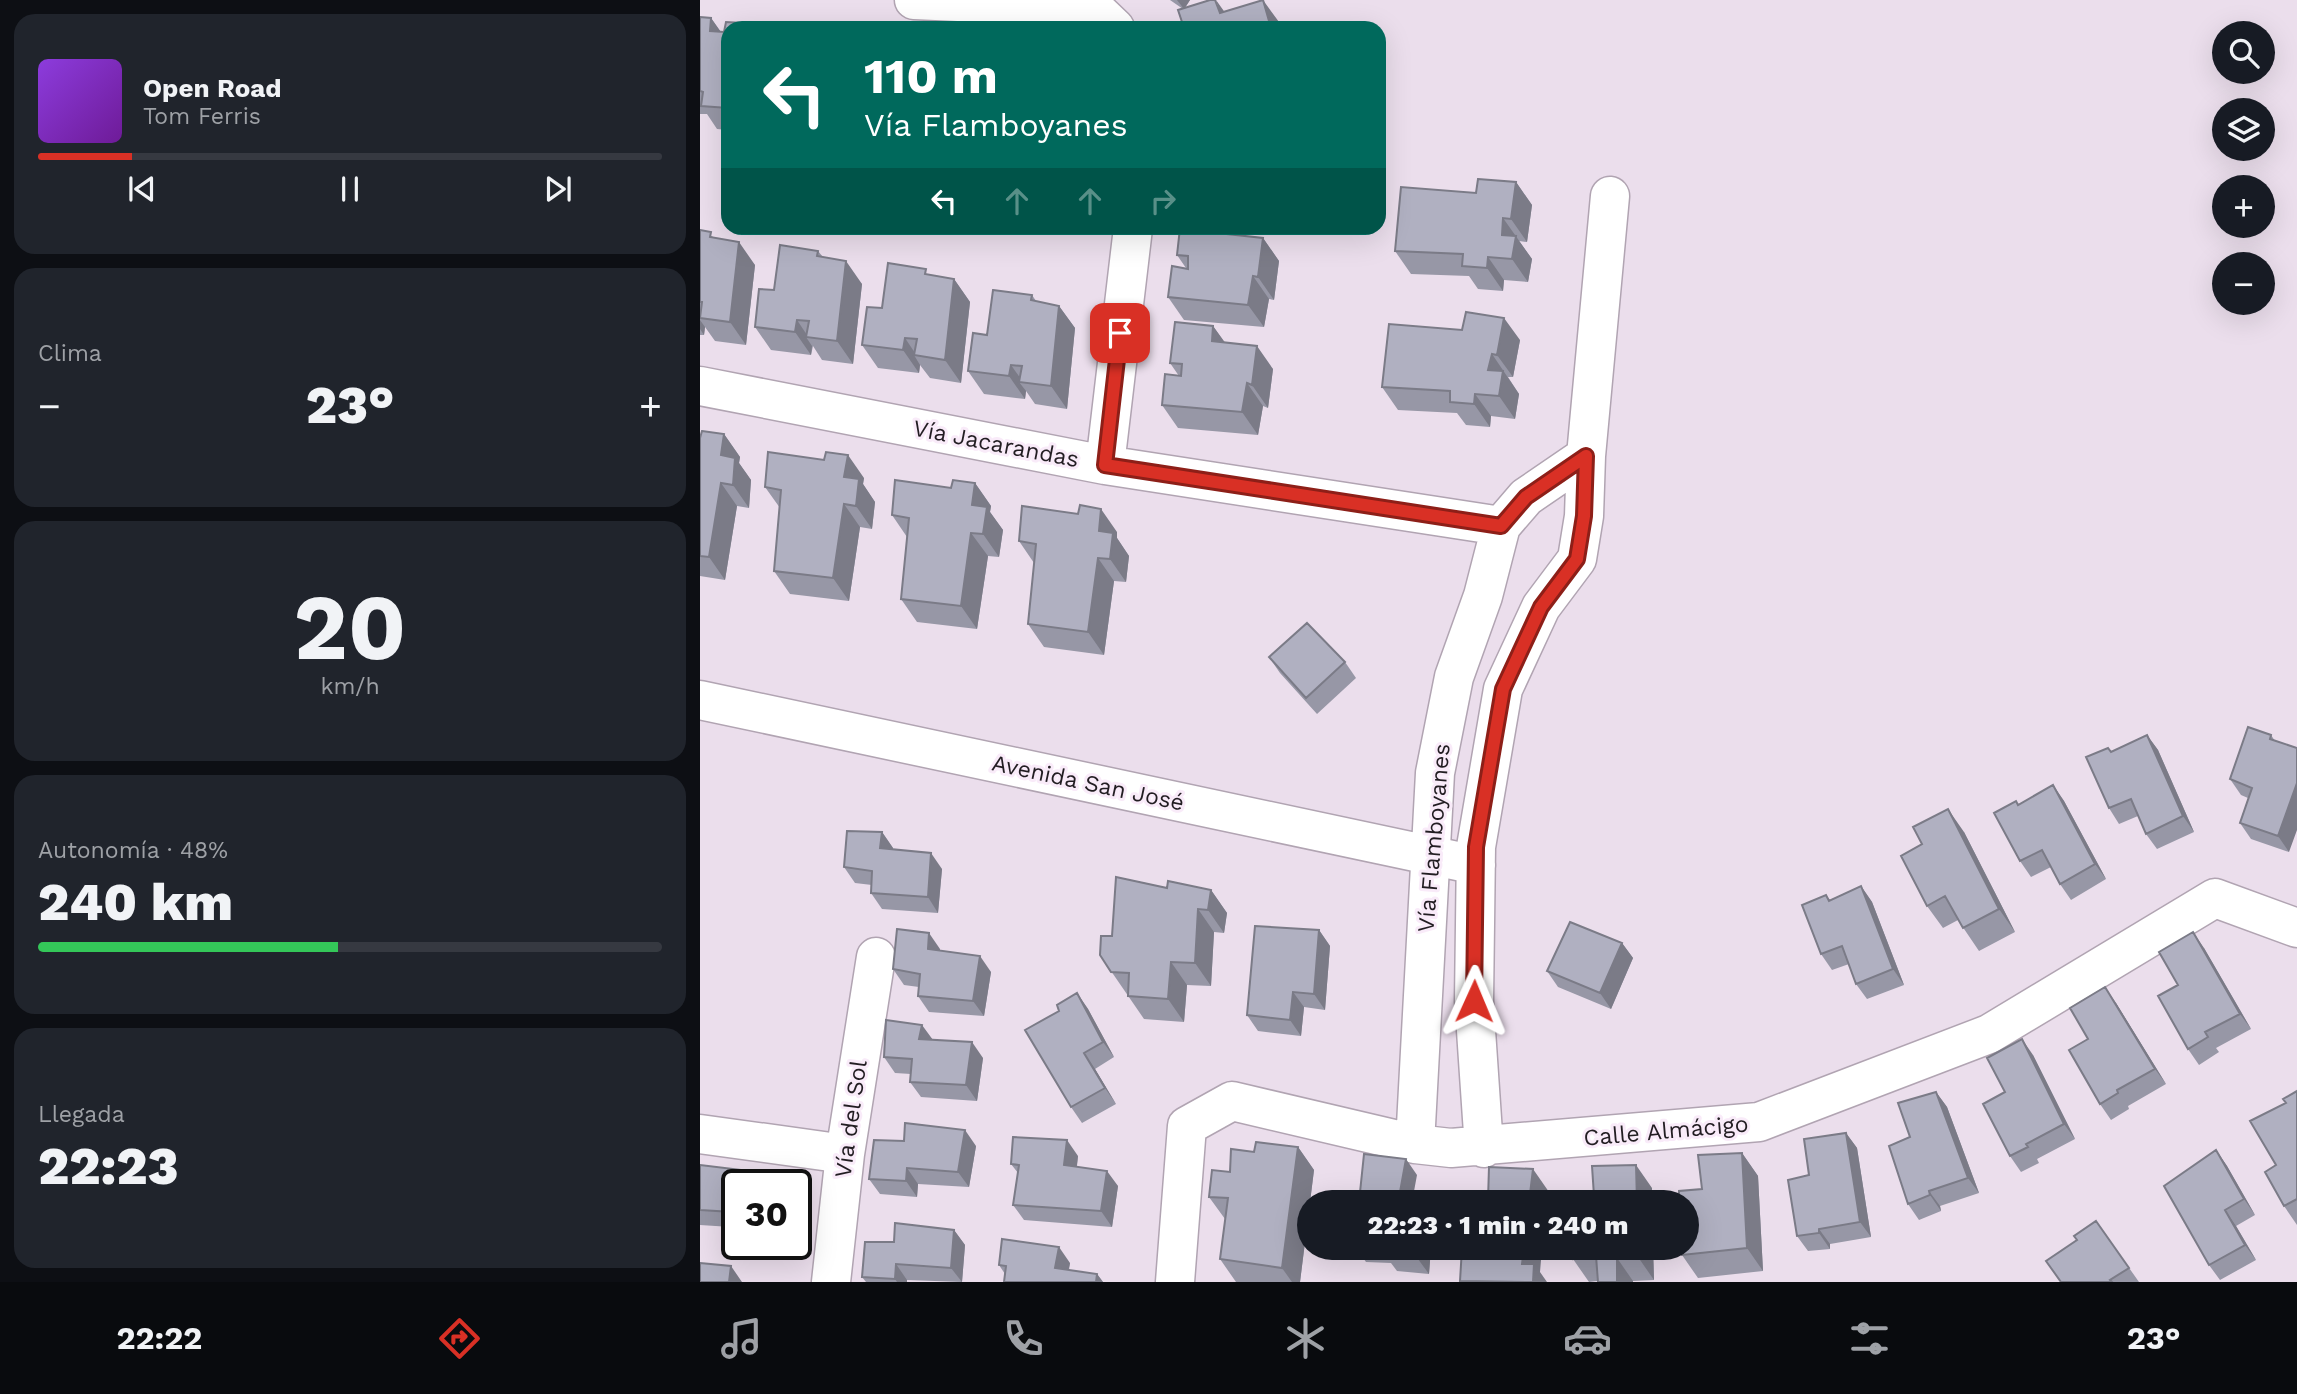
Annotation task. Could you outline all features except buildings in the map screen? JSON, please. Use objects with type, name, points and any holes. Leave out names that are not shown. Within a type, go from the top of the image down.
[{"type":"street","points":[[914,0],[1094,8],[1108,21]]},
{"type":"street","name":"Vía Flamboyanes","points":[[1484,1148],[1474,1001],[1476,847],[1503,689],[1541,607],[1577,559],[1584,516],[1586,456],[1610,196]]},
{"type":"street","points":[[1105,465],[1132,235]]},
{"type":"street","name":"Vía Jacarandas","points":[[700,386],[1105,465],[1501,526]]},
{"type":"street","name":"Vía Flamboyanes","points":[[1415,1144],[1435,773],[1454,677],[1491,566],[1501,526],[1526,497],[1586,456]]},
{"type":"street","points":[[1491,566],[1526,591],[1551,594]]},
{"type":"street","name":"Avenida San José","points":[[700,700],[1476,865]]},
{"type":"street","name":"Calle Almácigo","points":[[1175,1282],[1187,1126],[1232,1101],[1415,1144],[1451,1148],[1484,1148],[1759,1122],[1989,1034],[2215,898],[2297,928]]},
{"type":"street","name":"Vía del Sol","points":[[831,1282],[845,1154],[876,957]]},
{"type":"street","points":[[700,1133],[845,1154]]},
{"type":"route","points":[[1120,333],[1105,465],[1501,526],[1526,497],[1586,456],[1584,516],[1577,559],[1541,607],[1503,689],[1476,847],[1474,1001]]}]
